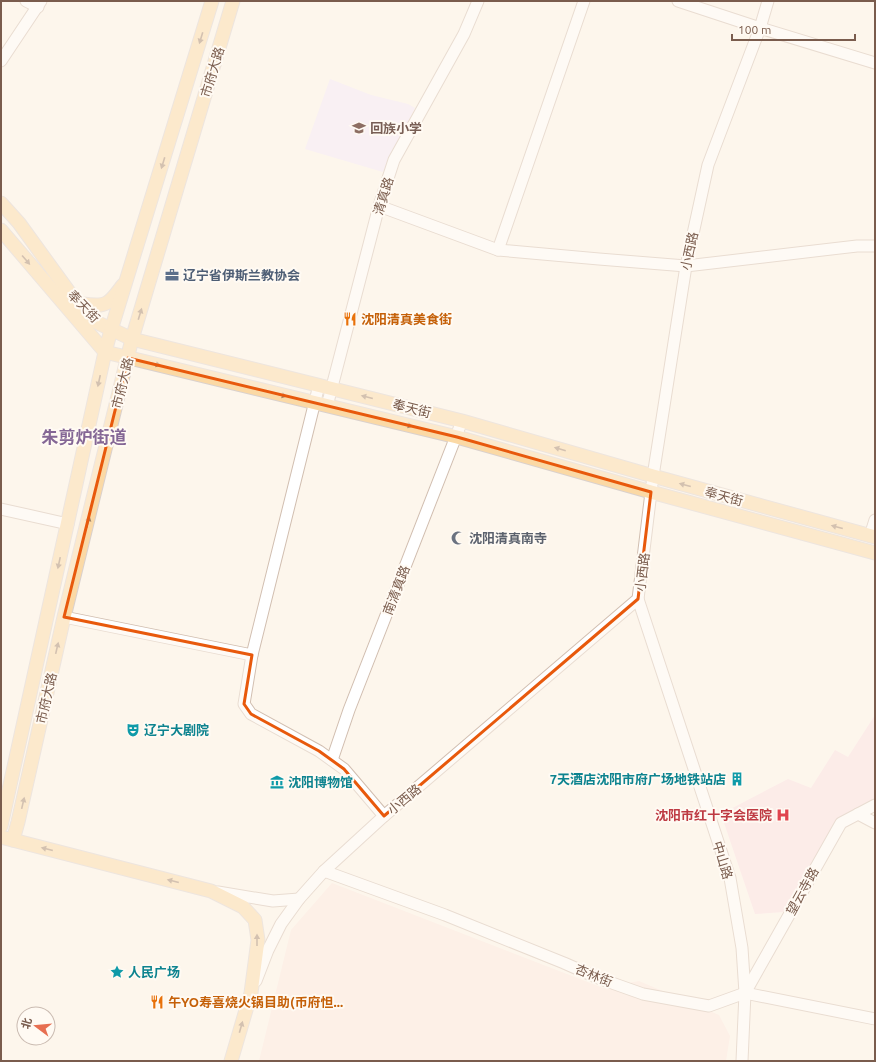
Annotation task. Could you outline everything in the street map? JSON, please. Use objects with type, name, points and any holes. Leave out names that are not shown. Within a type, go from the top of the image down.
[{"type":"main road","name":"市府大路","points":[[1,826],[105,352],[212,1]]},
{"type":"main road","name":"市府大路","points":[[7,839],[18,822],[64,617],[132,339],[233,1]]},
{"type":"main road","name":"奉天街","points":[[1,203],[19,223],[77,303],[96,322],[132,339],[462,421],[873,537]]},
{"type":"main road","name":"奉天街","points":[[1,230],[105,352],[456,437],[875,552]]},
{"type":"main road","points":[[77,303],[100,305],[108,302],[126,281]]},
{"type":"main road","points":[[7,839],[211,891],[243,907],[255,920],[258,940],[251,993],[231,1061]]},
{"type":"street","points":[[1,62],[39,4],[26,1]]},
{"type":"street","name":"清真路","points":[[327,406],[325,387],[394,160],[464,34],[478,1]]},
{"type":"street","points":[[498,250],[584,1]]},
{"type":"street","points":[[678,1],[875,63]]},
{"type":"street","name":"小西路","points":[[251,993],[268,950],[281,924],[299,899],[324,871],[384,816],[638,599],[653,476],[686,266],[708,165],[760,28],[768,1]]},
{"type":"street","points":[[379,206],[498,250],[599,259],[686,266],[857,246],[875,246]]},
{"type":"street","points":[[325,387],[314,403],[252,655],[244,704],[251,714],[319,750],[344,769],[384,816]]},
{"type":"street","name":"南清真路","points":[[332,760],[349,710],[462,421]]},
{"type":"street","points":[[1,509],[68,524]]},
{"type":"street","points":[[873,537],[875,520]]},
{"type":"street","name":"中山路","points":[[638,599],[730,878],[742,948],[745,993],[742,1061]]},
{"type":"street","points":[[64,617],[252,655]]},
{"type":"street","name":"望云寺路","points":[[745,993],[841,823],[875,805]]},
{"type":"street","points":[[858,814],[875,823]]},
{"type":"street","name":"杏林街","points":[[324,871],[445,915],[598,978],[643,994],[709,1006],[745,993]]},
{"type":"street","points":[[211,891],[273,901],[299,899]]},
{"type":"street","points":[[745,993],[875,1019]]},
{"type":"highlighted area","points":[[128,358],[457,437],[651,492],[638,599],[384,816],[344,769],[319,751],[251,714],[244,704],[252,655],[64,617]]},
{"type":"shaded area","name":"回族小学","points":[[330,79],[371,95],[408,104],[415,108],[383,172],[305,149]]},
{"type":"shaded area","name":"沈阳市红十字会医院","points":[[875,715],[875,801],[843,816],[813,860],[795,896],[784,912],[755,914],[721,814],[788,779],[811,788],[835,750],[848,757]]},
{"type":"shaded area","points":[[332,883],[603,988],[639,981],[719,1015],[730,1036],[726,1061],[259,1061],[291,930]]},
{"type":"place","name":"回族小学","points":[[359,128]]},
{"type":"place","name":"辽宁省伊斯兰教协会","points":[[172,275]]},
{"type":"place","name":"沈阳清真美食街","points":[[350,319]]},
{"type":"place","name":"沈阳清真南寺","points":[[458,538]]},
{"type":"place","name":"辽宁大剧院","points":[[133,730]]},
{"type":"place","name":"7天酒店沈阳市府广场地铁站店","points":[[737,779]]},
{"type":"place","name":"沈阳博物馆","points":[[277,782]]},
{"type":"place","name":"沈阳市红十字会医院","points":[[783,815]]},
{"type":"place","name":"人民广场","points":[[117,972]]},
{"type":"place","name":"午YO寿喜烧火锅目助(币府怛...","points":[[157,1002]]},
{"type":"district","name":"朱剪炉街道","points":[[84,436]]}]
